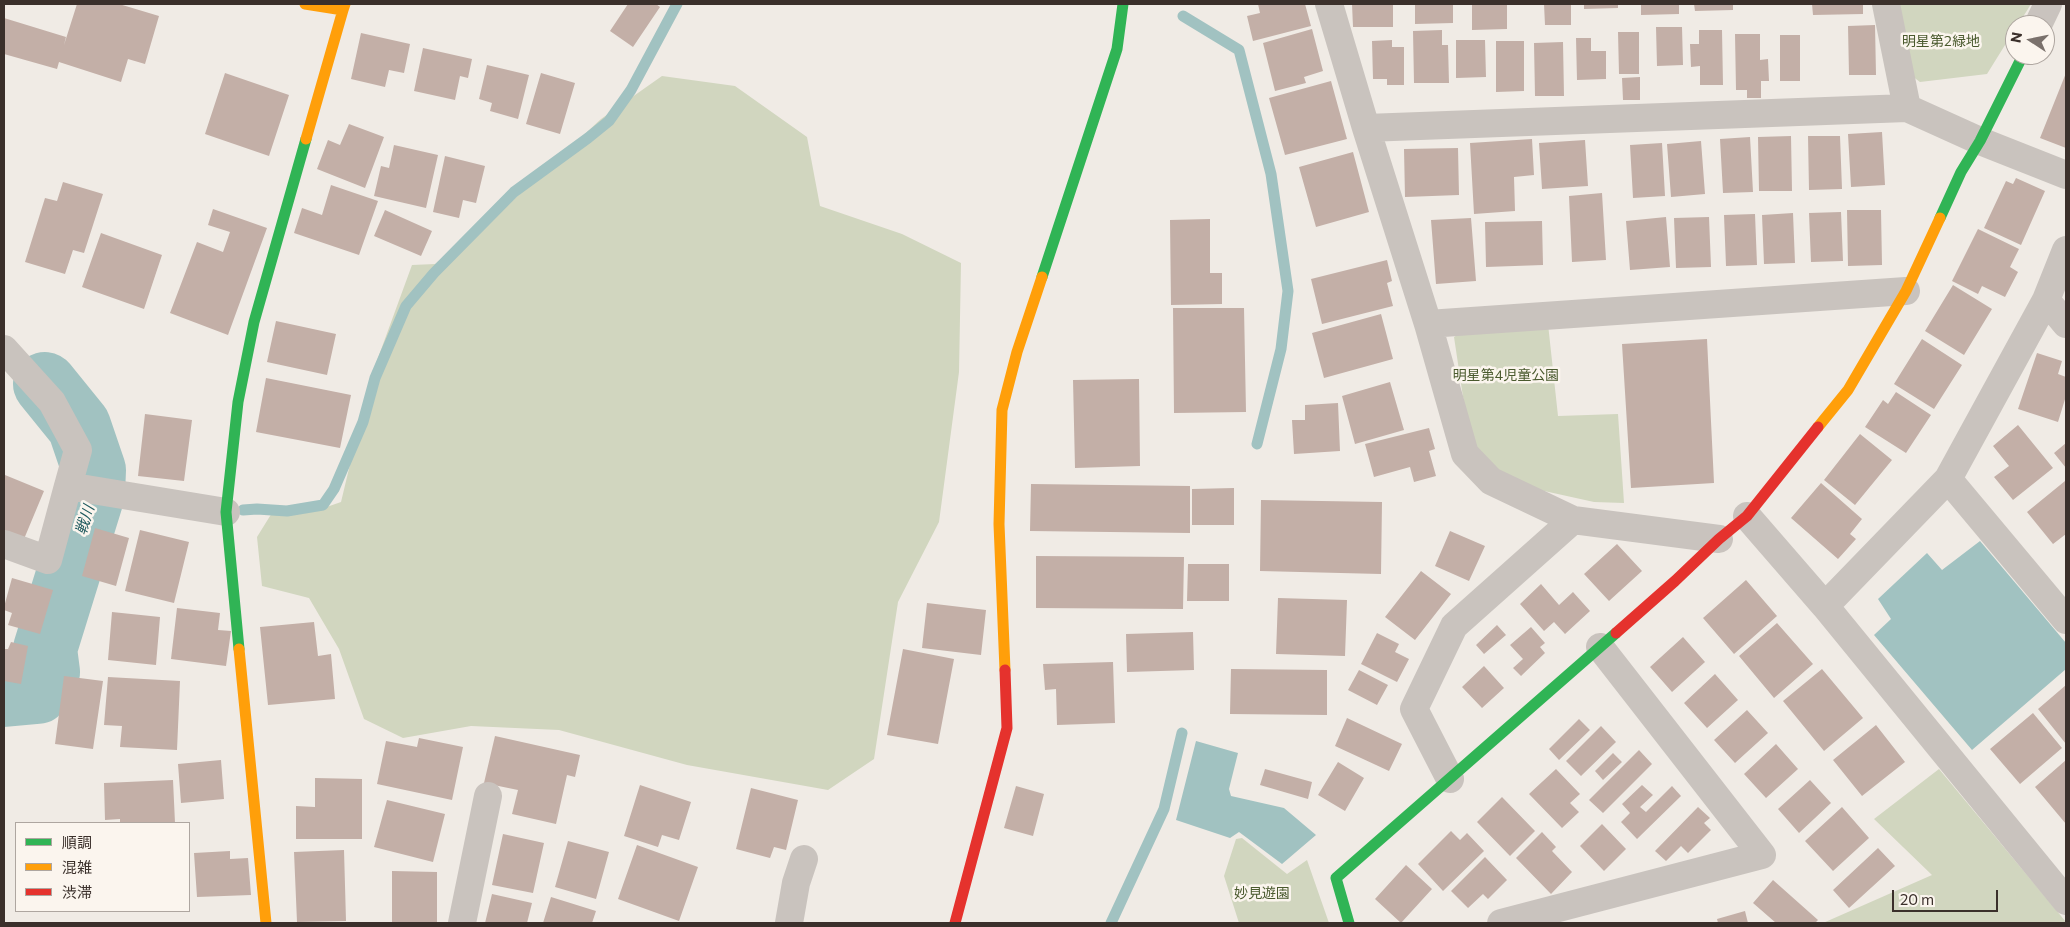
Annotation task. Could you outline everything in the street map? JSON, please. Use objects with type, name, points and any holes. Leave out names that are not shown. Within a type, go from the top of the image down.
[{"type":"street","points":[[266,923],[226,512],[238,402],[254,322],[344,7],[305,4]]},
{"type":"street","points":[[955,923],[1007,728],[1000,524],[1002,410],[1017,352],[1117,49],[1123,4]]},
{"type":"street","points":[[1330,4],[1366,128],[1428,324],[1465,454],[1491,481],[1573,520],[1719,539]]},
{"type":"street","points":[[1886,4],[1907,108]]},
{"type":"street","points":[[1349,923],[1336,878],[1675,582],[1719,539],[1747,516],[1848,390],[1906,291],[1961,172],[1980,141],[2018,65]]},
{"type":"street","points":[[1366,128],[1907,108],[1980,141],[2066,175]]},
{"type":"street","points":[[1825,606],[1948,479],[2046,300],[2066,250]]},
{"type":"street","points":[[1428,324],[1906,291]]},
{"type":"street","points":[[2046,300],[2066,324]]},
{"type":"street","points":[[4,349],[52,402],[78,450],[84,489],[48,560],[6,553]]},
{"type":"street","points":[[1948,479],[2066,620]]},
{"type":"street","points":[[84,489],[226,512]]},
{"type":"street","points":[[1747,516],[1825,606],[2066,901]]},
{"type":"street","points":[[1450,778],[1414,709],[1422,692],[1454,626],[1573,520]]},
{"type":"street","points":[[1501,923],[1762,855],[1600,647]]},
{"type":"street","points":[[462,923],[488,796]]},
{"type":"street","points":[[789,923],[792,873]]},
{"type":"green space","name":"明星第2緑地","points":[[1894,4],[2031,4],[2024,15],[2005,15],[2005,45],[1987,74],[1920,82],[1908,73]]},
{"type":"green space","points":[[662,76],[735,86],[807,137],[820,206],[902,234],[961,263],[959,372],[939,522],[898,602],[874,759],[828,790],[687,765],[559,730],[471,726],[403,738],[364,719],[339,649],[309,598],[262,586],[257,537],[275,508],[318,510],[341,502],[371,377],[412,265],[435,264],[514,199],[601,119]]},
{"type":"green space","name":"明星第4児童公園","points":[[1548,324],[1558,416],[1618,414],[1624,503],[1594,502],[1517,485],[1471,450],[1454,337],[1469,328]]},
{"type":"green space","points":[[1939,769],[2066,923],[1823,923],[1932,875],[1874,819]]},
{"type":"green space","name":"妙見遊園","points":[[1242,838],[1287,874],[1307,860],[1329,923],[1239,923],[1224,876],[1236,839]]},
{"type":"water","points":[[1980,541],[2066,643],[2066,669],[1972,750],[1874,635],[1891,619],[1878,599],[1927,553],[1942,570]]},
{"type":"water","points":[[1196,741],[1238,753],[1229,789],[1231,796],[1284,808],[1316,835],[1282,864],[1239,832],[1230,838],[1176,820]]},
{"type":"building","points":[[77,4],[119,4],[159,16],[145,64],[128,59],[121,82],[59,62],[57,69],[4,54],[4,18],[66,37],[64,45]]},
{"type":"building","points":[[628,4],[656,4],[660,7],[633,47],[610,31]]},
{"type":"building","points":[[1258,4],[1305,4],[1311,26],[1253,41],[1247,16],[1260,13]]},
{"type":"building","points":[[1352,4],[1393,4],[1393,27],[1353,27]]},
{"type":"building","points":[[1415,4],[1453,4],[1453,23],[1415,24]]},
{"type":"building","points":[[1472,4],[1507,4],[1507,29],[1472,30]]},
{"type":"building","points":[[1544,4],[1571,4],[1571,25],[1545,25]]},
{"type":"building","points":[[1584,4],[1618,4],[1618,8],[1584,9]]},
{"type":"building","points":[[1641,4],[1679,4],[1679,14],[1641,15]]},
{"type":"building","points":[[1694,4],[1733,4],[1733,10],[1695,11]]},
{"type":"building","points":[[1812,4],[1863,4],[1863,14],[1813,15]]},
{"type":"building","points":[[1875,25],[1876,75],[1849,75],[1848,26]]},
{"type":"building","points":[[1656,27],[1682,27],[1683,65],[1657,66]]},
{"type":"building","points":[[1312,29],[1323,71],[1304,77],[1306,83],[1275,91],[1263,43]]},
{"type":"building","points":[[1442,30],[1442,45],[1448,45],[1449,83],[1414,83],[1413,31]]},
{"type":"building","points":[[1699,30],[1722,30],[1723,85],[1700,85],[1700,66],[1691,67],[1690,44],[1699,44]]},
{"type":"building","points":[[1618,32],[1639,32],[1639,74],[1619,74]]},
{"type":"building","points":[[361,33],[410,44],[404,73],[389,70],[385,87],[351,79]]},
{"type":"building","points":[[1735,34],[1760,34],[1760,60],[1768,59],[1769,81],[1761,81],[1761,98],[1747,98],[1747,90],[1736,90]]},
{"type":"building","points":[[1780,35],[1800,35],[1800,81],[1780,81]]},
{"type":"building","points":[[1576,38],[1591,38],[1591,51],[1606,51],[1606,79],[1577,80]]},
{"type":"building","points":[[1392,40],[1392,47],[1404,47],[1404,85],[1387,85],[1387,79],[1373,79],[1372,41]]},
{"type":"building","points":[[1456,40],[1485,40],[1486,77],[1456,78]]},
{"type":"building","points":[[1496,41],[1524,41],[1524,91],[1496,92]]},
{"type":"building","points":[[1563,42],[1564,96],[1535,96],[1534,43]]},
{"type":"building","points":[[423,48],[472,59],[468,78],[460,76],[455,100],[414,91]]},
{"type":"building","points":[[487,65],[529,75],[518,119],[490,111],[492,103],[479,99]]},
{"type":"building","points":[[225,73],[289,95],[269,156],[205,134]]},
{"type":"building","points":[[541,73],[575,83],[560,134],[526,124]]},
{"type":"building","points":[[2066,73],[2066,148],[2040,138]]},
{"type":"building","points":[[1640,77],[1640,100],[1623,100],[1622,78]]},
{"type":"building","points":[[1331,81],[1347,139],[1285,155],[1269,98]]},
{"type":"building","points":[[349,124],[384,137],[365,188],[317,169],[328,140],[340,145]]},
{"type":"building","points":[[1882,132],[1885,185],[1851,187],[1848,134]]},
{"type":"building","points":[[1791,136],[1792,191],[1759,191],[1758,137]]},
{"type":"building","points":[[1808,136],[1840,136],[1842,189],[1809,190]]},
{"type":"building","points":[[1750,137],[1753,192],[1723,193],[1720,139]]},
{"type":"building","points":[[1532,139],[1534,175],[1514,177],[1515,211],[1474,214],[1470,143]]},
{"type":"building","points":[[1585,140],[1588,186],[1542,189],[1539,143]]},
{"type":"building","points":[[1701,141],[1705,194],[1671,197],[1667,144]]},
{"type":"building","points":[[1662,143],[1665,196],[1633,198],[1630,145]]},
{"type":"building","points":[[394,145],[438,155],[426,208],[374,196],[381,166],[389,168]]},
{"type":"building","points":[[1458,148],[1459,195],[1405,197],[1404,149]]},
{"type":"building","points":[[1353,152],[1369,212],[1316,227],[1299,167]]},
{"type":"building","points":[[445,156],[485,166],[476,203],[463,200],[459,218],[433,212]]},
{"type":"building","points":[[2016,178],[2045,191],[2021,245],[1984,228],[2006,181],[2013,184]]},
{"type":"building","points":[[63,182],[103,194],[84,253],[73,250],[65,274],[25,262],[45,198],[57,201]]},
{"type":"building","points":[[331,185],[378,201],[359,255],[294,233],[302,208],[322,215]]},
{"type":"building","points":[[1602,193],[1606,260],[1572,262],[1569,196]]},
{"type":"building","points":[[213,209],[267,228],[228,335],[170,313],[197,242],[223,252],[230,232],[208,225]]},
{"type":"building","points":[[385,210],[432,231],[421,256],[374,236]]},
{"type":"building","points":[[1847,210],[1881,210],[1882,265],[1848,266]]},
{"type":"building","points":[[1841,212],[1843,261],[1811,262],[1809,213]]},
{"type":"building","points":[[1793,213],[1795,263],[1764,264],[1762,215]]},
{"type":"building","points":[[1755,214],[1757,265],[1726,266],[1724,215]]},
{"type":"building","points":[[1666,217],[1670,267],[1630,270],[1626,221]]},
{"type":"building","points":[[1709,217],[1711,267],[1676,268],[1674,218]]},
{"type":"building","points":[[1471,218],[1476,281],[1436,284],[1431,220]]},
{"type":"building","points":[[1210,219],[1210,273],[1222,273],[1222,304],[1171,305],[1170,220]]},
{"type":"building","points":[[1542,221],[1543,265],[1486,267],[1485,222]]},
{"type":"building","points":[[1978,229],[2019,249],[2010,267],[2018,272],[2005,297],[1982,286],[1978,294],[1952,281]]},
{"type":"building","points":[[101,233],[162,255],[144,309],[82,287]]},
{"type":"building","points":[[1387,260],[1392,281],[1387,283],[1393,306],[1322,324],[1311,279]]},
{"type":"building","points":[[1953,285],[1992,309],[1964,355],[1925,331]]},
{"type":"building","points":[[1173,308],[1244,308],[1246,412],[1174,413]]},
{"type":"building","points":[[1381,314],[1393,359],[1324,378],[1312,333]]},
{"type":"building","points":[[276,321],[336,334],[327,375],[267,362]]},
{"type":"building","points":[[1707,339],[1714,483],[1631,488],[1622,344]]},
{"type":"building","points":[[1922,339],[1962,365],[1934,409],[1894,384]]},
{"type":"building","points":[[2037,353],[2062,361],[2058,374],[2066,377],[2066,396],[2058,422],[2018,409]]},
{"type":"building","points":[[266,378],[351,395],[340,448],[256,432]]},
{"type":"building","points":[[1139,379],[1140,466],[1075,468],[1073,380]]},
{"type":"building","points":[[1390,382],[1404,430],[1355,444],[1342,396]]},
{"type":"building","points":[[1896,392],[1931,415],[1906,453],[1865,427],[1883,400],[1888,404]]},
{"type":"building","points":[[1338,403],[1340,451],[1294,454],[1292,420],[1305,420],[1305,405]]},
{"type":"building","points":[[145,414],[192,420],[184,481],[138,476]]},
{"type":"building","points":[[2018,425],[2053,468],[2013,500],[1994,477],[2009,466],[1993,446]]},
{"type":"building","points":[[1429,428],[1435,449],[1429,451],[1436,476],[1414,482],[1410,467],[1374,477],[1365,444]]},
{"type":"building","points":[[1860,434],[1892,460],[1855,505],[1824,480]]},
{"type":"building","points":[[2066,443],[2066,468],[2054,453]]},
{"type":"building","points":[[5,475],[44,491],[24,539],[4,530]]},
{"type":"building","points":[[2065,481],[2066,534],[2053,544],[2027,512]]},
{"type":"building","points":[[1821,483],[1862,519],[1850,534],[1856,539],[1838,559],[1791,518]]},
{"type":"building","points":[[1031,484],[1190,486],[1190,533],[1030,531]]},
{"type":"building","points":[[1234,488],[1234,525],[1192,525],[1192,489]]},
{"type":"building","points":[[1261,500],[1382,502],[1381,574],[1260,571]]},
{"type":"building","points":[[95,528],[129,538],[116,586],[82,576]]},
{"type":"building","points":[[140,530],[189,542],[174,603],[125,591]]},
{"type":"building","points":[[1450,531],[1485,546],[1469,581],[1435,566]]},
{"type":"building","points":[[1617,544],[1642,571],[1609,601],[1584,574]]},
{"type":"building","points":[[1036,556],[1184,557],[1183,609],[1036,608]]},
{"type":"building","points":[[1188,564],[1229,564],[1229,601],[1187,601]]},
{"type":"building","points":[[1421,571],[1451,594],[1415,640],[1385,617]]},
{"type":"building","points":[[12,578],[53,590],[40,634],[8,625],[12,613],[4,610],[4,607]]},
{"type":"building","points":[[1746,580],[1777,616],[1734,654],[1703,618]]},
{"type":"building","points":[[1541,584],[1559,605],[1573,592],[1590,611],[1565,634],[1554,622],[1544,631],[1520,604]]},
{"type":"building","points":[[1278,598],[1347,600],[1345,656],[1276,654]]},
{"type":"building","points":[[927,603],[986,610],[981,655],[922,648]]},
{"type":"building","points":[[177,608],[220,613],[218,630],[231,631],[226,666],[171,659]]},
{"type":"building","points":[[112,612],[160,617],[156,665],[108,660]]},
{"type":"building","points":[[314,622],[318,656],[331,654],[335,699],[268,705],[260,627]]},
{"type":"building","points":[[1777,623],[1813,664],[1774,698],[1739,656]]},
{"type":"building","points":[[1497,625],[1506,635],[1484,654],[1476,645]]},
{"type":"building","points":[[1531,627],[1545,643],[1540,647],[1545,653],[1521,676],[1513,668],[1523,659],[1510,645]]},
{"type":"building","points":[[1193,632],[1194,670],[1127,672],[1126,634]]},
{"type":"building","points":[[1377,633],[1399,644],[1395,652],[1409,659],[1397,682],[1361,664]]},
{"type":"building","points":[[1683,637],[1705,662],[1672,692],[1650,667]]},
{"type":"building","points":[[11,642],[28,646],[21,684],[4,681],[4,649],[8,649]]},
{"type":"building","points":[[903,649],[954,659],[938,744],[887,735]]},
{"type":"building","points":[[1113,662],[1115,723],[1057,725],[1056,689],[1045,690],[1043,664]]},
{"type":"building","points":[[1484,666],[1504,688],[1482,708],[1462,687]]},
{"type":"building","points":[[1231,669],[1327,670],[1327,715],[1230,714]]},
{"type":"building","points":[[1822,669],[1863,718],[1824,751],[1783,701]]},
{"type":"building","points":[[1359,670],[1388,685],[1377,705],[1348,690]]},
{"type":"building","points":[[1715,674],[1738,700],[1707,728],[1684,703]]},
{"type":"building","points":[[64,676],[103,681],[93,749],[55,744]]},
{"type":"building","points":[[108,677],[180,681],[177,750],[120,747],[122,726],[104,725]]},
{"type":"building","points":[[2066,685],[2066,744],[2038,709]]},
{"type":"building","points":[[1747,710],[1768,733],[1735,763],[1714,740]]},
{"type":"building","points":[[2033,713],[2062,748],[2020,784],[1990,749]]},
{"type":"building","points":[[1347,718],[1402,744],[1389,771],[1335,746]]},
{"type":"building","points":[[1579,719],[1590,730],[1559,760],[1549,749]]},
{"type":"building","points":[[1876,725],[1905,762],[1862,796],[1833,760]]},
{"type":"building","points":[[1601,726],[1616,742],[1581,776],[1566,761]]},
{"type":"building","points":[[495,736],[580,755],[575,777],[567,775],[556,824],[512,814],[518,790],[484,783]]},
{"type":"building","points":[[419,738],[463,747],[452,800],[377,784],[386,741],[417,747]]},
{"type":"building","points":[[1776,744],[1798,769],[1766,798],[1744,774]]},
{"type":"building","points":[[1639,750],[1652,764],[1603,813],[1589,800]]},
{"type":"building","points":[[1613,753],[1622,762],[1603,780],[1595,771]]},
{"type":"building","points":[[221,760],[224,799],[181,803],[178,764]]},
{"type":"building","points":[[2066,760],[2066,824],[2035,787]]},
{"type":"building","points":[[1338,762],[1364,778],[1345,811],[1318,795]]},
{"type":"building","points":[[1265,769],[1312,782],[1308,799],[1260,785]]},
{"type":"building","points":[[1556,769],[1580,794],[1570,803],[1579,812],[1562,828],[1529,794]]},
{"type":"building","points":[[315,778],[362,779],[362,839],[296,839],[296,806],[315,807]]},
{"type":"building","points":[[173,780],[175,822],[120,822],[120,819],[105,820],[104,783]]},
{"type":"building","points":[[1810,780],[1831,803],[1799,833],[1778,809]]},
{"type":"building","points":[[640,785],[691,802],[679,840],[662,835],[658,847],[624,836]]},
{"type":"building","points":[[1642,785],[1653,795],[1640,807],[1646,812],[1672,786],[1681,796],[1637,839],[1621,822],[1630,813],[1622,804]]},
{"type":"building","points":[[1016,786],[1044,794],[1033,836],[1004,828]]},
{"type":"building","points":[[751,788],[798,800],[786,850],[774,847],[770,858],[736,849]]},
{"type":"building","points":[[1502,797],[1535,831],[1510,856],[1477,822]]},
{"type":"building","points":[[387,800],[445,814],[433,862],[374,847]]},
{"type":"building","points":[[1698,807],[1710,818],[1704,823],[1711,830],[1688,853],[1681,846],[1666,861],[1655,851]]},
{"type":"building","points":[[1842,807],[1869,838],[1833,871],[1805,841]]},
{"type":"building","points":[[1602,824],[1626,849],[1604,871],[1580,846]]},
{"type":"building","points":[[1451,831],[1460,840],[1467,833],[1484,851],[1443,891],[1418,864]]},
{"type":"building","points":[[1542,832],[1556,847],[1552,851],[1572,872],[1551,894],[1516,858]]},
{"type":"building","points":[[503,834],[544,843],[533,893],[492,885]]},
{"type":"building","points":[[568,841],[609,852],[596,899],[555,887]]},
{"type":"building","points":[[637,845],[698,867],[679,921],[618,899]]},
{"type":"building","points":[[1878,848],[1895,866],[1849,908],[1833,890]]},
{"type":"building","points":[[344,850],[346,921],[297,922],[294,852]]},
{"type":"building","points":[[230,851],[230,859],[248,858],[251,895],[197,897],[194,853]]},
{"type":"building","points":[[1485,857],[1507,880],[1488,899],[1483,894],[1468,908],[1451,891]]},
{"type":"building","points":[[1406,865],[1432,889],[1401,923],[1375,899]]},
{"type":"building","points":[[392,871],[437,872],[437,923],[392,923]]},
{"type":"building","points":[[1773,880],[1818,920],[1815,923],[1776,923],[1753,903]]},
{"type":"building","points":[[492,894],[532,903],[527,923],[485,923]]},
{"type":"building","points":[[551,897],[596,911],[592,923],[543,923]]},
{"type":"building","points":[[1745,911],[1748,923],[1718,923],[1717,919]]},
{"type":"waterway","points":[[243,510],[287,511],[323,505],[334,489],[363,422],[375,378],[406,306],[434,273],[514,192],[609,121],[631,90],[677,4]]},
{"type":"waterway","points":[[1183,16],[1239,50],[1271,174],[1288,291],[1281,349],[1257,444]]},
{"type":"waterway","name":"戦川","points":[[4,695],[37,692],[48,672],[45,649],[93,494],[94,470],[79,426],[45,384]]},
{"type":"waterway","points":[[1111,923],[1164,809],[1182,733]]},
{"type":"traffic: fast","points":[[1042,277],[1117,49],[1123,4]]},
{"type":"traffic: fast","points":[[1940,218],[1961,172],[1980,141],[2018,65]]},
{"type":"traffic: fast","points":[[239,649],[226,512],[238,402],[254,322],[306,139]]},
{"type":"traffic: fast","points":[[1349,923],[1336,878],[1616,633]]},
{"type":"traffic: slow","points":[[305,4],[343,10],[345,4]]},
{"type":"traffic: slow","points":[[306,139],[343,10]]},
{"type":"traffic: slow","points":[[1818,427],[1848,390],[1906,291],[1940,218]]},
{"type":"traffic: slow","points":[[1005,670],[999,524],[1002,410],[1017,352],[1042,277]]},
{"type":"traffic: slow","points":[[239,649],[266,923]]},
{"type":"traffic: jam","points":[[1616,633],[1747,516],[1818,427]]},
{"type":"traffic: jam","points":[[955,923],[1007,728],[1005,670]]}]
